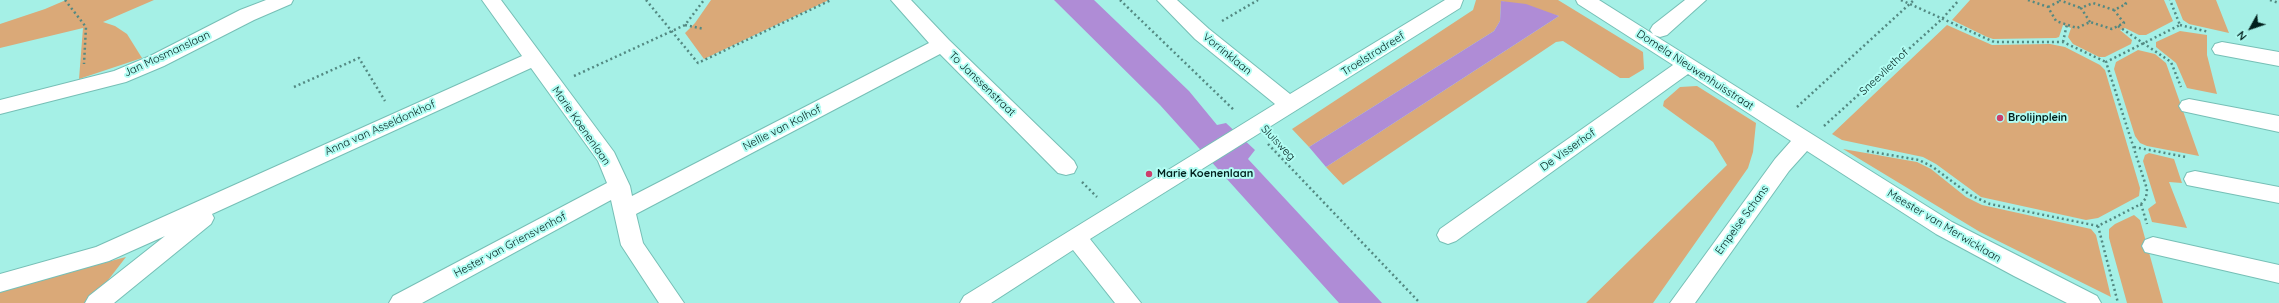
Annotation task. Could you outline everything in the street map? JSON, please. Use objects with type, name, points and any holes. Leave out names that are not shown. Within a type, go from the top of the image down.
[{"type":"street","name":"Jan Mosmanslaan","points":[[0,107],[119,77],[157,61],[247,15],[284,0]]},
{"type":"street","name":"Marie Koenenlaan","points":[[491,0],[607,158],[619,186],[623,211],[632,245],[672,303]]},
{"type":"street","name":"To Janssenstraat","points":[[900,0],[942,45],[1066,167]]},
{"type":"street","name":"Vorrinklaan","points":[[1166,0],[1202,34],[1290,105]]},
{"type":"street","name":"Troelstradreef","points":[[1290,105],[1453,4],[1454,0]]},
{"type":"street","name":"Domela Nieuwenhuisstraat","points":[[1585,0],[1804,140]]},
{"type":"street","points":[[1660,30],[1697,0]]},
{"type":"street","name":"Nellie van Kolhof","points":[[623,211],[942,45]]},
{"type":"street","points":[[2222,49],[2279,60]]},
{"type":"street","name":"Anna van Asseldonkhof","points":[[0,283],[101,255],[534,59]]},
{"type":"street","name":"De Visserhof","points":[[1448,235],[1687,65]]},
{"type":"street","points":[[972,303],[1113,213],[1290,105]]},
{"type":"street","points":[[2189,106],[2279,124]]},
{"type":"street","name":"Empelse Schans","points":[[1682,303],[1782,165],[1804,140]]},
{"type":"street","name":"Meester van Merwicklaan","points":[[1804,140],[1944,228],[2022,270],[2089,303]]},
{"type":"street","points":[[2194,179],[2279,195]]},
{"type":"street","name":"Hester van Griensvenhof","points":[[400,303],[619,186]]},
{"type":"street","name":"Anna van Asseldonkhof","points":[[97,303],[227,198]]},
{"type":"street","points":[[1075,237],[1129,303]]},
{"type":"street","points":[[2153,246],[2279,274]]},
{"type":"path","points":[[65,0],[86,27],[83,87]]},
{"type":"path","points":[[646,0],[698,63],[831,0]]},
{"type":"path","points":[[554,86],[685,25],[704,0]]},
{"type":"path","name":"Sluisweg","points":[[1120,0],[1247,131],[1420,303]]},
{"type":"path","points":[[1202,34],[1258,0]]},
{"type":"path","points":[[1865,150],[1919,160],[1933,167],[1970,194],[1990,204],[2098,226],[2141,204],[2146,198],[2146,189],[2134,147],[2106,62],[2063,42],[1994,42],[1901,0]]},
{"type":"path","points":[[1778,123],[1914,0]]},
{"type":"path","name":"Sneevliethof","points":[[1804,140],[1834,119],[1942,18],[1959,0]]},
{"type":"path","points":[[2028,0],[2048,7],[2056,21],[2077,28],[2090,22]]},
{"type":"path","points":[[2114,10],[2126,4],[2123,0]]},
{"type":"path","points":[[2170,0],[2180,25]]},
{"type":"path","points":[[2270,0],[2279,3]]},
{"type":"path","points":[[2048,7],[2060,1],[2081,8],[2090,22],[2112,29],[2124,23],[2114,10],[2093,1],[2081,8]]},
{"type":"path","points":[[2063,42],[2067,24]]},
{"type":"path","points":[[685,25],[704,28]]},
{"type":"path","points":[[2106,62],[2180,25],[2200,30]]},
{"type":"path","points":[[2118,26],[2171,62],[2178,81]]},
{"type":"path","points":[[294,87],[360,58],[397,121]]},
{"type":"path","points":[[2134,147],[2188,158]]},
{"type":"path","points":[[1066,167],[1113,213]]},
{"type":"path","points":[[2141,204],[2145,220]]},
{"type":"path","points":[[2098,226],[2118,303]]},
{"type":"shaded area","points":[[66,0],[154,0],[103,22],[115,26],[127,34],[142,58],[79,79],[83,28],[0,48],[0,24],[45,9]]},
{"type":"shaded area","points":[[711,0],[829,0],[704,59],[685,33],[695,23]]},
{"type":"shaded area","points":[[1054,0],[1094,0],[1189,91],[1217,125],[1226,123],[1255,150],[1248,159],[1382,303],[1339,303],[1160,105]]},
{"type":"shaded area","points":[[1476,0],[1558,0],[1643,52],[1644,69],[1629,78],[1620,78],[1563,41],[1556,42],[1343,185],[1326,167],[1559,16],[1501,1],[1500,21],[1494,31],[1309,147],[1292,129],[1473,10]]},
{"type":"shaded area","points":[[1970,0],[2164,0],[2173,21],[2146,35],[2139,35],[2125,28],[2120,30],[2132,40],[2131,44],[2105,57],[2099,57],[2073,44],[2068,37],[2071,28],[2063,25],[2059,37],[2056,38],[1993,39],[1987,37],[1952,20]]},
{"type":"shaded area","points":[[2175,0],[2216,0],[2229,33],[2189,24],[2183,20]]},
{"type":"shaded area","points":[[1501,1],[1526,4],[1559,16],[1326,167],[1309,147],[1494,31],[1500,21]]},
{"type":"shaded area","points":[[1947,25],[1992,45],[2050,44],[2065,47],[2100,65],[2105,70],[2140,188],[2139,196],[2098,218],[2086,220],[1981,197],[1936,164],[1923,157],[1842,140],[1832,134]]},
{"type":"shaded area","points":[[2180,31],[2207,35],[2207,55],[2217,94],[2187,88],[2176,63],[2156,47],[2156,42]]},
{"type":"shaded area","points":[[2138,50],[2155,54],[2166,63],[2199,156],[2147,146],[2140,143],[2135,136],[2114,69],[2116,62]]},
{"type":"shaded area","points":[[1697,86],[1756,123],[1753,152],[1748,168],[1653,303],[1586,303],[1727,165],[1713,142],[1663,106],[1664,101],[1680,87]]},
{"type":"shaded area","points":[[1843,149],[1917,162],[1931,169],[1966,197],[1982,205],[2091,229],[2096,235],[2111,297],[1980,232]]},
{"type":"shaded area","points":[[2149,153],[2174,159],[2182,183],[2169,182],[2187,228],[2152,222],[2148,209],[2156,203],[2143,161],[2145,155]]},
{"type":"shaded area","points":[[2134,215],[2140,220],[2163,303],[2127,303],[2109,238],[2109,229],[2115,224]]},
{"type":"shaded area","points":[[126,257],[95,297],[88,303],[0,303],[0,290]]},
{"type":"place","name":"Brolijnplein","points":[[2000,118]]},
{"type":"place","name":"Marie Koenenlaan","points":[[1149,174]]}]
